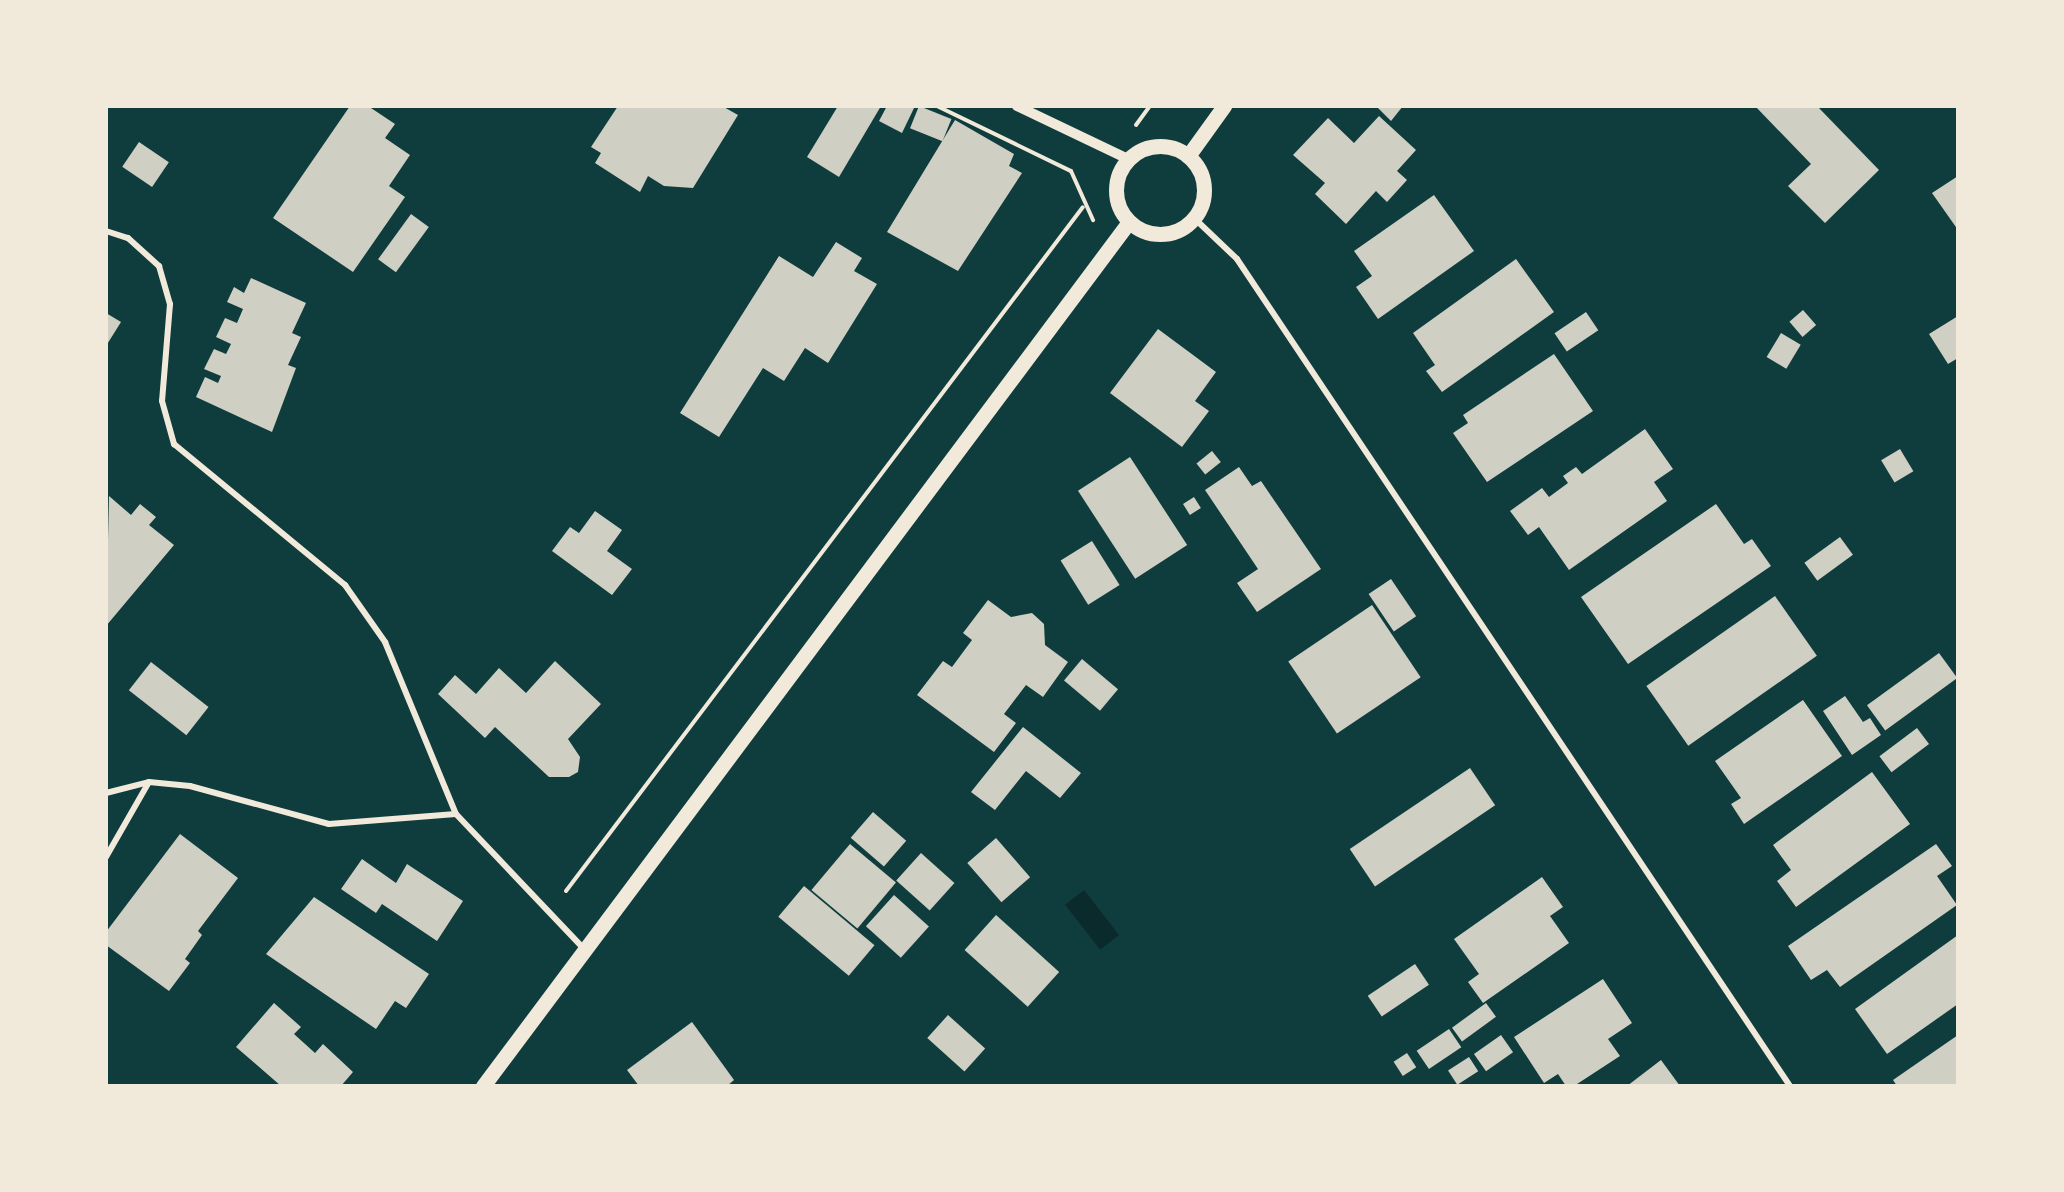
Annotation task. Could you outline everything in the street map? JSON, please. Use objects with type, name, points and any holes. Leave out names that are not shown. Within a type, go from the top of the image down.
[{"type":"main road","points":[[1188,156],[1224,106]]},
{"type":"main road","points":[[1150,146],[1188,156],[1203,179],[1204,193],[1194,218],[1170,234],[1141,230],[1129,222],[1120,211],[1116,184],[1128,159],[1150,146]]},
{"type":"main road","points":[[483,1086],[1129,222]]},
{"type":"street","points":[[1017,106],[1128,159]]},
{"type":"street","points":[[1194,218],[1237,259],[1790,1086]]},
{"type":"street","points":[[106,231],[128,238],[159,266],[170,304],[162,401],[174,444],[345,585],[385,642],[456,814],[548,914],[585,950]]},
{"type":"street","points":[[106,793],[149,782],[190,786],[329,824],[456,814]]},
{"type":"street","points":[[106,857],[149,782]]},
{"type":"path","points":[[937,106],[1071,171],[1083,207],[1112,244]]},
{"type":"path","points":[[1136,125],[1150,106]]},
{"type":"path","points":[[548,914],[1083,207]]},
{"type":"water","points":[[1084,890],[1119,935],[1100,950],[1065,905]]},
{"type":"building","points":[[350,106],[368,106],[395,124],[385,138],[410,155],[389,186],[405,197],[353,272],[273,218]]},
{"type":"building","points":[[618,106],[722,106],[738,115],[693,188],[664,186],[648,176],[640,192],[595,163],[601,153],[591,147]]},
{"type":"building","points":[[838,106],[881,106],[839,177],[807,157]]},
{"type":"building","points":[[887,106],[915,106],[902,133],[879,121]]},
{"type":"building","points":[[919,106],[951,119],[942,141],[910,128]]},
{"type":"building","points":[[1376,106],[1403,106],[1391,121]]},
{"type":"building","points":[[1755,106],[1817,106],[1879,170],[1825,223],[1788,186],[1811,164]]},
{"type":"building","points":[[1379,116],[1416,150],[1397,171],[1407,180],[1387,202],[1376,191],[1346,224],[1315,194],[1325,183],[1293,155],[1328,118],[1354,143]]},
{"type":"building","points":[[955,120],[1014,154],[1009,166],[1022,173],[958,271],[887,232]]},
{"type":"building","points":[[139,142],[169,162],[152,187],[122,167]]},
{"type":"building","points":[[1958,176],[1958,230],[1932,193]]},
{"type":"building","points":[[1434,195],[1474,251],[1378,319],[1356,287],[1372,276],[1354,251]]},
{"type":"building","points":[[411,214],[429,227],[396,272],[378,259]]},
{"type":"building","points":[[836,242],[862,258],[854,271],[877,284],[828,363],[805,348],[784,381],[763,368],[719,437],[680,413],[779,256],[813,277]]},
{"type":"building","points":[[1516,259],[1554,312],[1442,392],[1426,371],[1435,365],[1413,333]]},
{"type":"building","points":[[251,278],[306,303],[292,333],[301,337],[288,365],[296,368],[272,432],[196,397],[205,377],[218,383],[221,376],[204,369],[214,349],[226,354],[231,344],[216,337],[225,318],[237,323],[243,309],[227,302],[234,287],[244,293]]},
{"type":"building","points":[[1803,310],[1816,325],[1803,337],[1789,322]]},
{"type":"building","points":[[1586,312],[1598,330],[1567,351],[1554,333]]},
{"type":"building","points":[[106,313],[121,322],[106,346]]},
{"type":"building","points":[[1958,316],[1958,358],[1948,364],[1929,334]]},
{"type":"building","points":[[1158,329],[1216,372],[1195,401],[1209,411],[1182,447],[1110,393]]},
{"type":"building","points":[[1781,333],[1801,345],[1786,369],[1767,357]]},
{"type":"building","points":[[1554,354],[1593,411],[1487,482],[1453,433],[1468,423],[1463,415]]},
{"type":"building","points":[[1645,429],[1673,469],[1654,482],[1667,501],[1569,570],[1539,527],[1528,535],[1510,511],[1542,488],[1549,497],[1568,483],[1563,476],[1576,467],[1582,474]]},
{"type":"building","points":[[1900,449],[1913,471],[1895,483],[1881,460]]},
{"type":"building","points":[[1212,451],[1221,462],[1205,474],[1196,464]]},
{"type":"building","points":[[1130,457],[1187,545],[1135,579],[1078,491]]},
{"type":"building","points":[[1239,467],[1252,486],[1261,481],[1321,569],[1257,612],[1237,583],[1258,569],[1205,490]]},
{"type":"building","points":[[109,496],[131,515],[140,504],[156,517],[149,525],[174,545],[106,626]]},
{"type":"building","points":[[1194,497],[1201,508],[1190,515],[1183,504]]},
{"type":"building","points":[[1716,504],[1744,544],[1752,539],[1771,566],[1628,664],[1581,597]]},
{"type":"building","points":[[595,511],[622,530],[607,551],[632,569],[612,595],[552,551],[570,527],[579,533]]},
{"type":"building","points":[[1840,537],[1853,555],[1817,581],[1804,563]]},
{"type":"building","points":[[1092,541],[1120,585],[1088,605],[1061,561]]},
{"type":"building","points":[[1391,579],[1416,616],[1394,631],[1369,594]]},
{"type":"building","points":[[1775,596],[1817,656],[1688,746],[1646,686]]},
{"type":"building","points":[[988,600],[1011,617],[1032,613],[1044,624],[1045,645],[1068,662],[1043,697],[1026,685],[1004,714],[1016,723],[994,752],[917,695],[943,661],[952,667],[972,640],[963,633]]},
{"type":"building","points":[[1372,605],[1421,677],[1337,734],[1288,661]]},
{"type":"building","points":[[1939,653],[1957,678],[1885,730],[1867,705]]},
{"type":"building","points":[[1082,659],[1118,689],[1100,711],[1064,680]]},
{"type":"building","points":[[555,661],[601,704],[568,739],[580,757],[578,772],[569,777],[549,777],[495,727],[485,738],[438,694],[455,675],[476,694],[499,668],[526,693]]},
{"type":"building","points":[[151,662],[209,707],[186,735],[129,690]]},
{"type":"building","points":[[1845,696],[1863,722],[1870,718],[1881,735],[1852,755],[1823,711]]},
{"type":"building","points":[[1803,700],[1842,756],[1744,824],[1731,804],[1741,798],[1715,761]]},
{"type":"building","points":[[1023,727],[1081,773],[1060,798],[1026,771],[995,810],[971,792]]},
{"type":"building","points":[[1917,728],[1929,744],[1892,772],[1879,756]]},
{"type":"building","points":[[1470,768],[1495,805],[1375,886],[1350,849]]},
{"type":"building","points":[[1872,772],[1910,824],[1796,907],[1777,881],[1791,870],[1773,845]]},
{"type":"building","points":[[873,812],[906,841],[884,867],[851,838]]},
{"type":"building","points":[[180,834],[238,878],[198,931],[202,935],[185,959],[190,963],[169,991],[106,945],[106,932]]},
{"type":"building","points":[[996,838],[1030,877],[1001,902],[967,863]]},
{"type":"building","points":[[850,844],[896,883],[857,929],[811,890]]},
{"type":"building","points":[[1936,844],[1952,866],[1937,876],[1957,905],[1840,987],[1827,970],[1811,980],[1788,946]]},
{"type":"building","points":[[921,853],[954,883],[930,911],[896,880]]},
{"type":"building","points":[[362,859],[396,883],[407,864],[463,901],[437,941],[382,904],[376,913],[341,889]]},
{"type":"building","points":[[1542,877],[1563,907],[1550,916],[1569,943],[1483,1003],[1468,982],[1479,974],[1454,939]]},
{"type":"building","points":[[804,886],[874,945],[849,976],[778,917]]},
{"type":"building","points":[[894,895],[929,926],[901,958],[866,926]]},
{"type":"building","points":[[314,897],[429,974],[406,1008],[395,1001],[376,1029],[266,954]]},
{"type":"building","points":[[996,915],[1059,972],[1028,1007],[965,950]]},
{"type":"building","points":[[1958,935],[1958,1004],[1887,1054],[1855,1009]]},
{"type":"building","points":[[1415,964],[1429,985],[1382,1017],[1368,996]]},
{"type":"building","points":[[1603,979],[1632,1023],[1608,1039],[1620,1056],[1574,1086],[1566,1086],[1558,1074],[1544,1083],[1514,1037]]},
{"type":"building","points":[[274,1003],[301,1027],[294,1034],[315,1053],[323,1044],[353,1072],[341,1086],[281,1086],[236,1047]]},
{"type":"building","points":[[1486,1003],[1496,1017],[1462,1041],[1452,1028]]},
{"type":"building","points":[[948,1015],[985,1048],[964,1071],[927,1038]]},
{"type":"building","points":[[692,1022],[734,1080],[727,1086],[639,1086],[627,1070]]},
{"type":"building","points":[[1449,1029],[1461,1047],[1429,1069],[1417,1051]]},
{"type":"building","points":[[1501,1035],[1513,1052],[1486,1071],[1474,1054]]},
{"type":"building","points":[[1958,1035],[1958,1086],[1897,1086],[1893,1080]]},
{"type":"building","points":[[1407,1053],[1416,1067],[1403,1076],[1394,1062]]},
{"type":"building","points":[[1469,1057],[1478,1071],[1457,1085],[1448,1071]]},
{"type":"building","points":[[1661,1060],[1680,1086],[1627,1086]]}]
